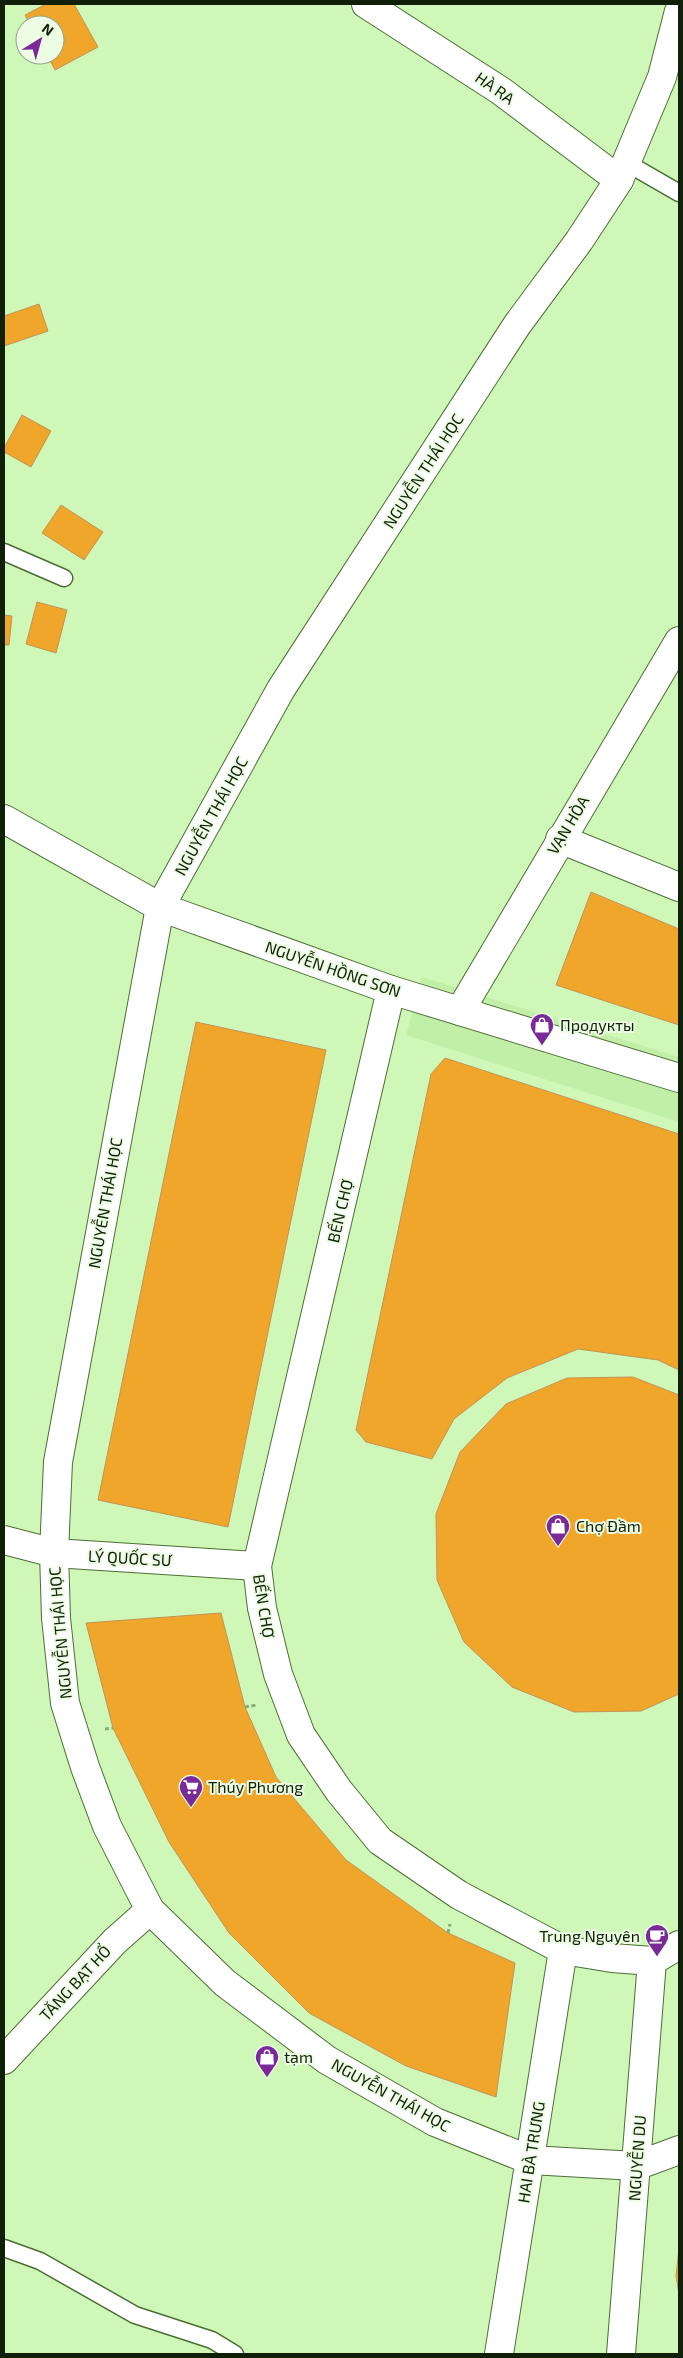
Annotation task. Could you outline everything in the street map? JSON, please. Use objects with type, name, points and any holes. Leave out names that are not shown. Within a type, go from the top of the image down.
[{"type":"street","name":"HÀ RA","points":[[366,4],[623,172]]},
{"type":"street","name":"NGUYỄN THÁI HỌC","points":[[679,11],[662,77],[623,172],[579,241],[517,325],[281,689],[160,908],[58,1462],[54,1553],[56,1618],[65,1703],[85,1767],[107,1826],[150,1910],[225,1982],[328,2060],[434,2122],[530,2160],[636,2166],[679,2150]]},
{"type":"street","name":"VẠN HÒA","points":[[460,1011],[560,839],[679,641]]},
{"type":"street","name":"NGUYỄN HỒNG SƠN","points":[[4,819],[160,908],[391,990],[679,1078]]},
{"type":"street","points":[[560,839],[679,888]]},
{"type":"street","name":"BẾN CHỢ","points":[[391,990],[258,1566],[262,1608],[278,1674],[301,1735],[339,1791],[380,1841],[459,1895],[563,1950],[612,1958],[652,1961]]},
{"type":"street","name":"LÝ QUỐC SƯ","points":[[4,1540],[54,1553],[258,1566]]},
{"type":"street","name":"TĂNG BẠT HỔ","points":[[4,2060],[115,1941],[150,1910]]},
{"type":"street","points":[[652,1961],[679,1945]]},
{"type":"street","name":"HAI BÀ TRƯNG","points":[[499,2354],[563,1950]]},
{"type":"street","name":"NGUYỄN DU","points":[[621,2354],[652,1961]]},
{"type":"lane","points":[[623,172],[679,193]]},
{"type":"lane","points":[[4,552],[64,578]]},
{"type":"lane","points":[[4,2248],[40,2261],[135,2315],[212,2340],[235,2354]]},
{"type":"shaded area","name":"Продукты","points":[[422,977],[679,1057],[679,1122],[406,1035]]},
{"type":"building","points":[[46,4],[74,4],[98,47],[65,65],[65,15],[25,15]]},
{"type":"building","points":[[52,65],[64,65],[55,70]]},
{"type":"building","points":[[39,304],[48,331],[4,346],[4,316]]},
{"type":"building","points":[[22,415],[51,431],[31,467],[4,452],[4,448]]},
{"type":"building","points":[[61,505],[103,532],[84,560],[42,533]]},
{"type":"building","points":[[37,602],[67,610],[56,653],[26,644]]},
{"type":"building","points":[[4,615],[12,616],[9,645],[4,645]]},
{"type":"building","points":[[591,892],[679,929],[679,1025],[556,985]]},
{"type":"building","points":[[196,1022],[326,1050],[228,1527],[98,1500]]},
{"type":"building","points":[[445,1058],[679,1134],[679,1370],[658,1360],[578,1349],[507,1378],[454,1419],[432,1459],[366,1442],[356,1430],[431,1074]]},
{"type":"building","name":"Chợ Đầm","points":[[633,1377],[679,1395],[679,1694],[641,1711],[574,1712],[512,1687],[464,1642],[437,1580],[436,1514],[460,1452],[506,1404],[567,1378]]},
{"type":"building","points":[[221,1613],[245,1707],[276,1777],[346,1860],[448,1933],[515,1963],[496,2097],[406,2066],[309,2013],[229,1933],[169,1842],[113,1728],[86,1623]]},
{"type":"building","points":[[679,2248],[679,2294],[676,2276]]},
{"type":"place","name":"Продукты","points":[[542,1046]]},
{"type":"place","name":"Chợ Đầm","points":[[558,1547]]},
{"type":"place","name":"Thúy Phương","points":[[191,1808]]},
{"type":"place","name":"Trung Nguyên","points":[[657,1957]]},
{"type":"place","name":"tạm","points":[[267,2078]]}]
